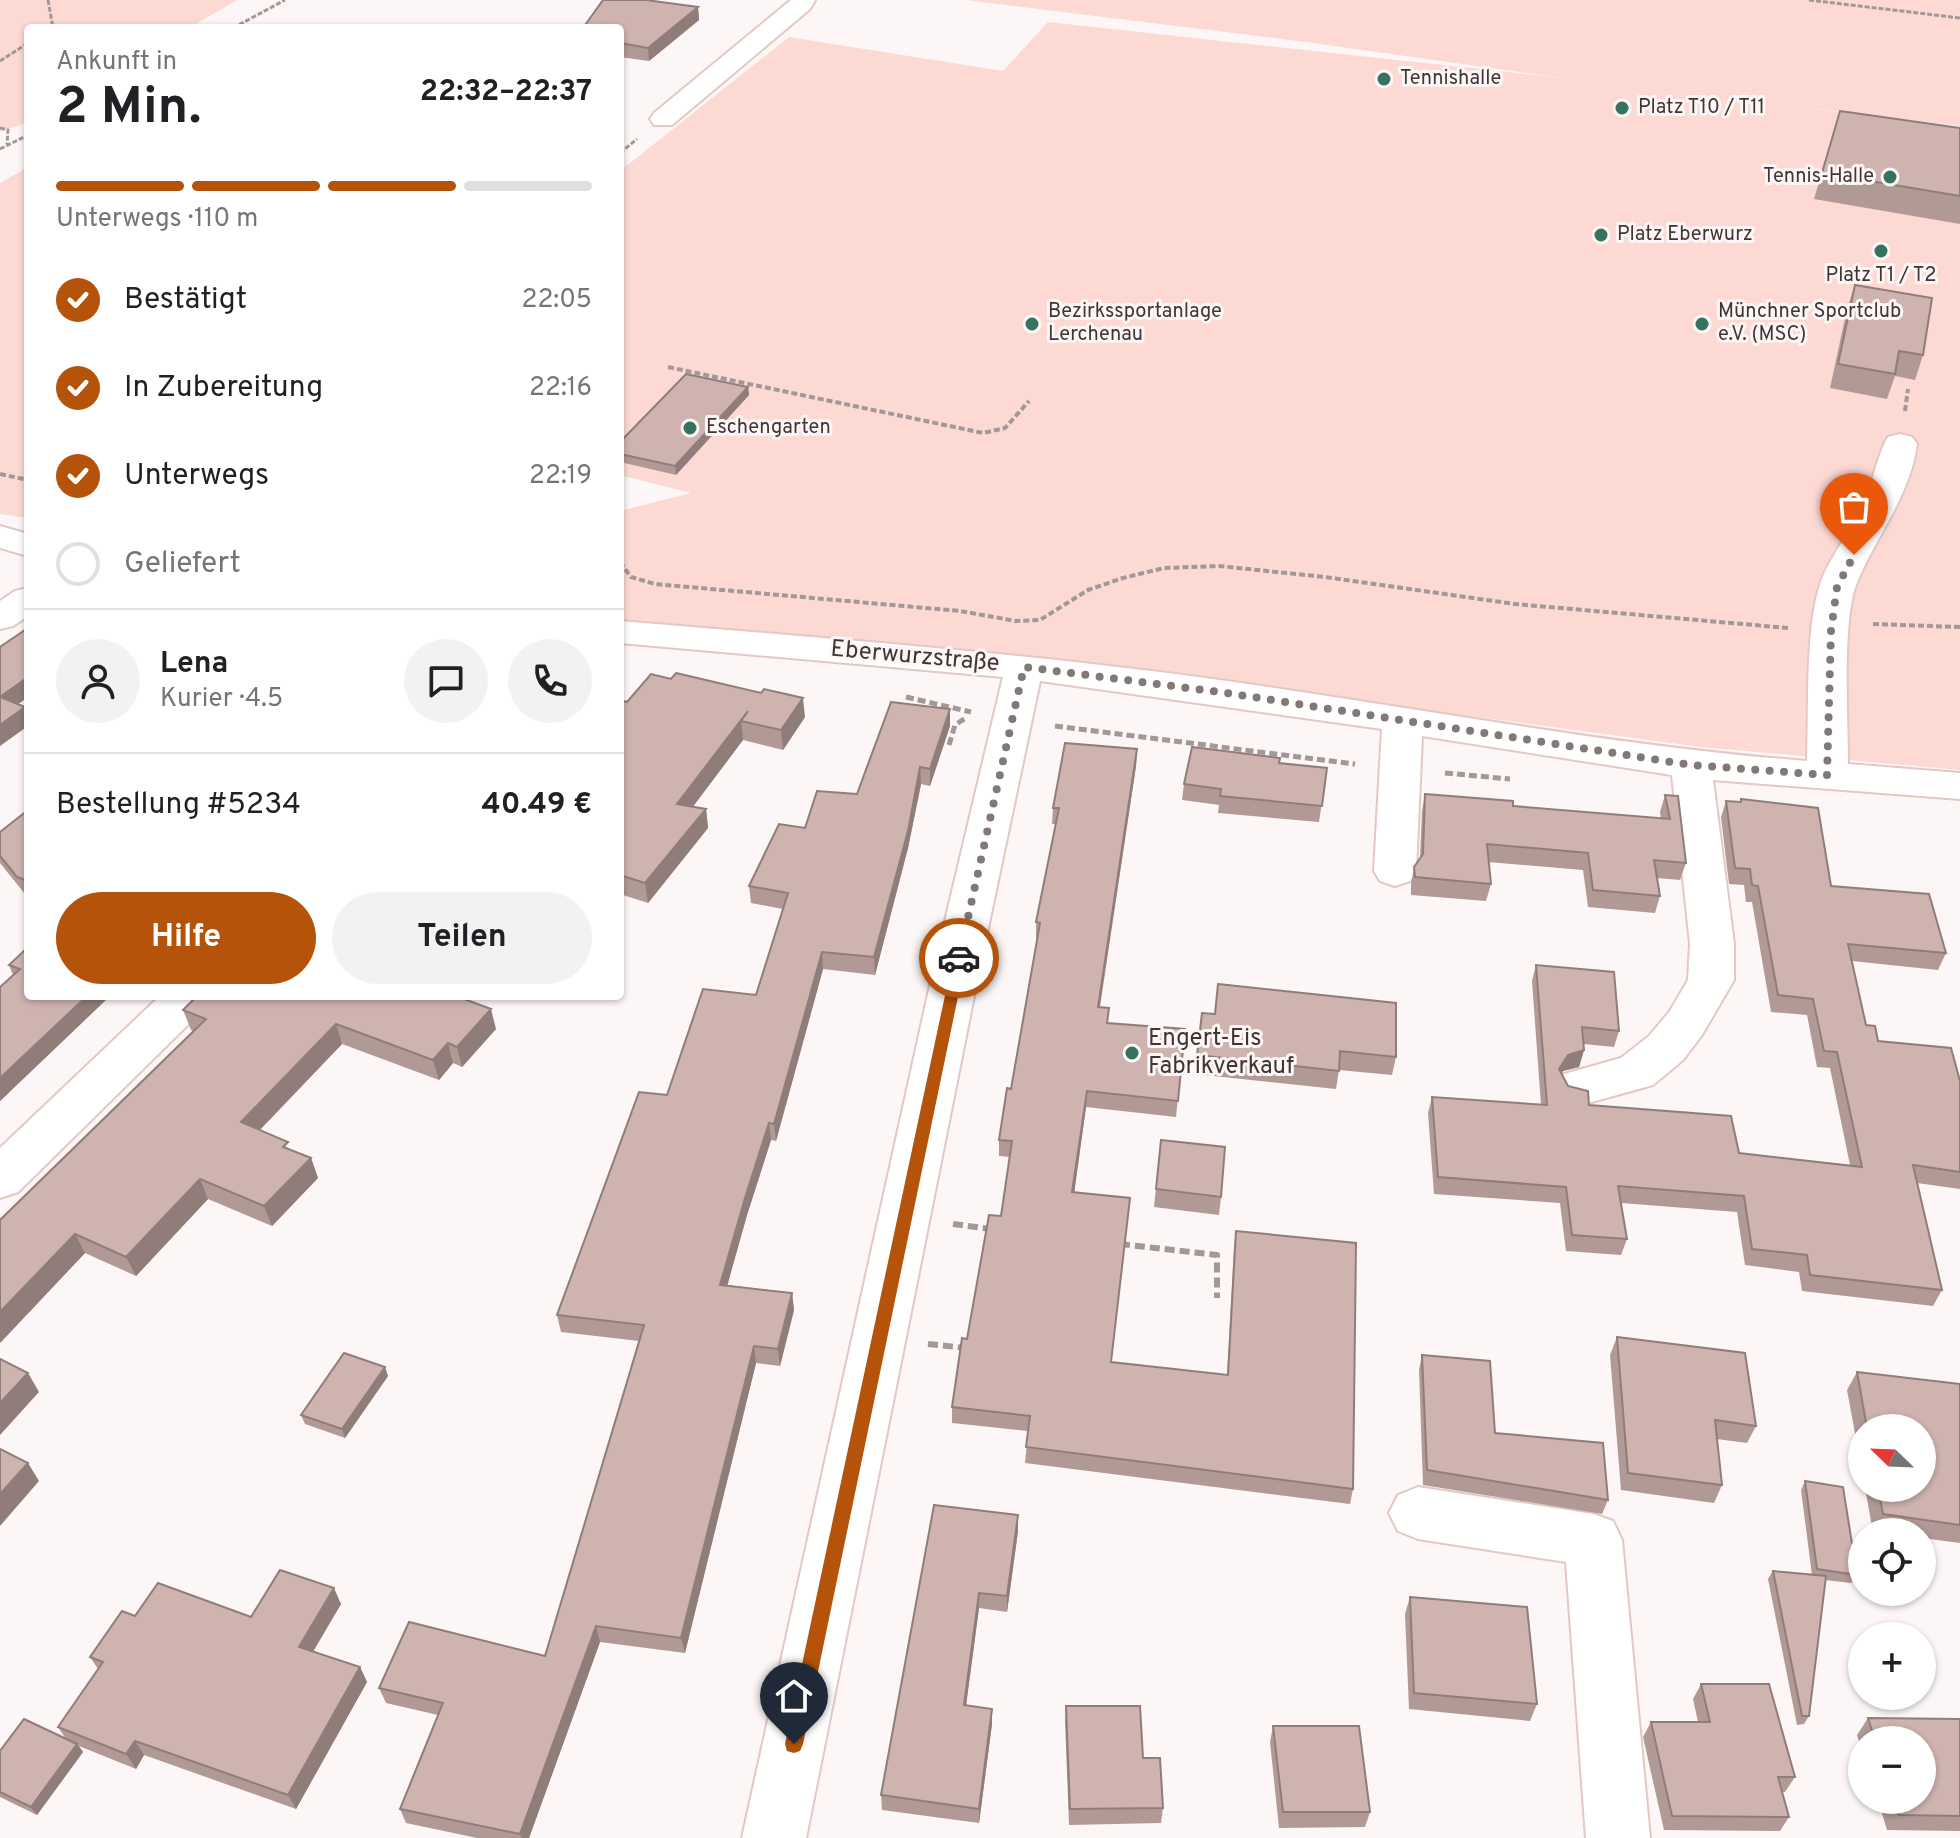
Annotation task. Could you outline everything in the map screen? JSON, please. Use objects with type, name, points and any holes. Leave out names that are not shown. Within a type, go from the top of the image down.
[{"type":"street","points":[[663,119],[802,4],[803,0]]},
{"type":"street","points":[[1827,775],[1831,631],[1837,587],[1880,507],[1898,459],[1900,444]]},
{"type":"street","points":[[0,537],[24,544]]},
{"type":"street","points":[[0,618],[24,602]]},
{"type":"street","name":"Eberwurzstraße","points":[[624,632],[1024,667],[1691,765],[1960,786]]},
{"type":"street","points":[[774,1838],[1010,721],[1024,667]]},
{"type":"street","points":[[1395,871],[1402,721]]},
{"type":"street","points":[[1581,1087],[1636,1072],[1666,1048],[1686,1023],[1711,980],[1712,944],[1691,765]]},
{"type":"street","points":[[0,1178],[185,1000]]},
{"type":"street","points":[[1418,1513],[1593,1540],[1618,1838]]},
{"type":"path","points":[[48,0],[52,24]]},
{"type":"path","points":[[240,24],[285,0]]},
{"type":"path","points":[[1809,0],[1960,18]]},
{"type":"path","points":[[0,61],[24,46]]},
{"type":"path","points":[[0,128],[8,130],[6,145]]},
{"type":"path","points":[[0,149],[24,137]]},
{"type":"path","points":[[668,367],[983,433],[999,434],[1010,427],[1029,401]]},
{"type":"path","points":[[0,474],[24,479]]},
{"type":"path","points":[[624,569],[631,577],[655,584],[960,611],[1016,621],[1040,620],[1088,590],[1123,578],[1164,568],[1219,566],[1325,577],[1515,604],[1831,631],[1861,623],[1960,627]]},
{"type":"path","points":[[901,696],[974,713],[955,725],[949,745]]},
{"type":"path","points":[[1010,721],[1402,769],[1520,780]]},
{"type":"path","points":[[904,1218],[998,1229]]},
{"type":"path","points":[[1108,1242],[1217,1255],[1217,1298]]},
{"type":"path","points":[[880,1338],[974,1349]]},
{"type":"shaded area","points":[[0,0],[237,0],[196,24],[24,24],[24,123],[0,132]]},
{"type":"shaded area","points":[[966,0],[1960,0],[1960,126],[1800,107],[1960,128],[1960,770],[1701,747],[1038,658],[624,622],[624,510],[691,493],[624,476],[624,168],[789,37],[1003,71],[1048,22],[1562,78],[1306,42]]},
{"type":"shaded area","points":[[24,169],[24,517],[0,514],[0,183]]},
{"type":"building","points":[[603,0],[646,0],[698,7],[648,48],[624,44],[624,24],[586,24]]},
{"type":"building","points":[[1840,111],[1960,128],[1960,196],[1822,173]]},
{"type":"building","points":[[1855,285],[1932,298],[1923,355],[1899,351],[1895,374],[1838,364]]},
{"type":"building","points":[[686,374],[748,387],[675,466],[624,455],[624,438]]},
{"type":"building","points":[[24,631],[24,680],[0,697],[0,647]]},
{"type":"building","points":[[676,673],[761,693],[764,689],[803,698],[781,730],[741,721],[748,711],[677,804],[706,809],[645,883],[624,876],[624,701],[627,702],[651,674],[671,679]]},
{"type":"building","points":[[0,697],[24,707],[24,708],[0,725]]},
{"type":"building","points":[[891,702],[950,709],[930,769],[920,767],[908,831],[874,957],[822,952],[774,1124],[769,1123],[745,1198],[720,1285],[792,1293],[778,1349],[754,1346],[681,1638],[596,1626],[520,1834],[400,1809],[443,1703],[379,1688],[409,1622],[545,1656],[644,1325],[557,1315],[639,1092],[667,1095],[703,989],[756,995],[788,893],[749,886],[779,824],[805,828],[817,791],[857,794]]},
{"type":"building","points":[[1065,743],[1137,749],[1098,1007],[1109,1008],[1107,1023],[1185,1029],[1178,1101],[1087,1091],[1072,1192],[1130,1198],[1111,1362],[1228,1375],[1236,1231],[1356,1243],[1353,1489],[1026,1447],[1030,1416],[952,1407],[962,1338],[967,1339],[989,1215],[1001,1216],[1012,1141],[999,1140],[1040,923],[1036,922],[1059,808],[1053,808]]},
{"type":"building","points":[[1192,747],[1280,758],[1279,763],[1327,768],[1322,806],[1220,796],[1221,789],[1184,784]]},
{"type":"building","points":[[1425,794],[1513,801],[1513,806],[1670,819],[1665,795],[1678,796],[1686,863],[1654,860],[1660,896],[1593,890],[1588,853],[1487,844],[1491,884],[1415,877],[1414,867],[1423,854]]},
{"type":"building","points":[[1741,799],[1818,808],[1831,886],[1929,894],[1946,953],[1848,944],[1866,1025],[1875,1026],[1878,1041],[1951,1048],[1960,1081],[1960,1172],[1913,1165],[1942,1290],[1810,1275],[1807,1255],[1752,1249],[1744,1196],[1618,1186],[1627,1239],[1572,1235],[1566,1187],[1438,1177],[1432,1097],[1547,1105],[1536,965],[1614,972],[1619,1031],[1582,1027],[1584,1050],[1568,1055],[1559,1069],[1568,1086],[1588,1091],[1589,1105],[1731,1116],[1739,1153],[1862,1167],[1837,1052],[1824,1051],[1813,999],[1778,995],[1758,886],[1752,885],[1750,869],[1735,868],[1726,801],[1741,802]]},
{"type":"building","points":[[24,813],[24,880],[17,877],[0,856],[0,832]]},
{"type":"building","points":[[24,951],[24,1000],[83,1000],[0,1078],[0,987],[20,969],[9,965]]},
{"type":"building","points":[[1218,984],[1396,1003],[1396,1057],[1340,1051],[1339,1071],[1197,1055],[1202,1013],[1215,1014]]},
{"type":"building","points":[[193,1000],[467,1000],[491,1009],[457,1047],[448,1043],[433,1060],[336,1024],[241,1122],[288,1142],[283,1147],[311,1158],[264,1206],[200,1179],[126,1257],[75,1234],[0,1312],[0,1220],[206,1019],[183,1010]]},
{"type":"building","points":[[1161,1140],[1225,1147],[1221,1197],[1156,1189]]},
{"type":"building","points":[[1617,1337],[1745,1353],[1756,1426],[1715,1420],[1722,1485],[1628,1473]]},
{"type":"building","points":[[344,1353],[385,1367],[342,1429],[301,1415]]},
{"type":"building","points":[[1422,1355],[1490,1361],[1495,1433],[1603,1443],[1608,1500],[1427,1470]]},
{"type":"building","points":[[0,1359],[28,1373],[0,1403]]},
{"type":"building","points":[[1857,1372],[1960,1384],[1960,1525],[1936,1522],[1936,1518],[1883,1514],[1881,1502],[1936,1502],[1936,1414],[1864,1414]]},
{"type":"building","points":[[0,1449],[28,1463],[0,1494]]},
{"type":"building","points":[[1805,1481],[1843,1487],[1848,1518],[1848,1574],[1817,1569]]},
{"type":"building","points":[[934,1505],[1018,1515],[1007,1596],[979,1593],[964,1705],[992,1709],[979,1809],[881,1795]]},
{"type":"building","points":[[280,1570],[334,1588],[299,1647],[360,1667],[288,1795],[135,1741],[126,1754],[58,1727],[103,1662],[90,1657],[122,1611],[135,1616],[158,1583],[251,1617]]},
{"type":"building","points":[[1773,1571],[1826,1576],[1809,1716],[1802,1716]]},
{"type":"building","points":[[1410,1597],[1527,1607],[1537,1704],[1414,1693]]},
{"type":"building","points":[[1701,1684],[1769,1684],[1795,1777],[1778,1777],[1789,1817],[1672,1816],[1651,1722],[1710,1722]]},
{"type":"building","points":[[1066,1706],[1140,1706],[1143,1758],[1160,1758],[1163,1808],[1070,1809]]},
{"type":"building","points":[[1868,1718],[1960,1719],[1960,1816],[1899,1814],[1936,1814],[1936,1726],[1871,1726]]},
{"type":"building","points":[[24,1719],[77,1744],[31,1807],[0,1792],[0,1751]]},
{"type":"building","points":[[1273,1726],[1359,1726],[1370,1812],[1283,1812]]},
{"type":"way so far","points":[[959,958],[1024,667],[1227,693],[1691,765],[1827,775],[1831,631],[1837,587],[1854,555]]},
{"type":"place","name":"Tennishalle","points":[[1384,79]]},
{"type":"place","name":"Platz T10 / T11","points":[[1622,108]]},
{"type":"place","name":"Tennis-Halle","points":[[1890,177]]},
{"type":"place","name":"Platz Eberwurz","points":[[1601,235]]},
{"type":"place","name":"Platz T1 / T2","points":[[1881,251]]},
{"type":"place","name":"Bezirkssportanlage Lerchenau","points":[[1032,324]]},
{"type":"place","name":"Münchner Sportclub e.V. (MSC)","points":[[1702,324]]},
{"type":"place","name":"Eschengarten","points":[[690,428]]},
{"type":"place","name":"Engert-Eis Fabrikverkauf","points":[[1132,1053]]},
{"type":"route","points":[[794,1744],[959,958]]}]
